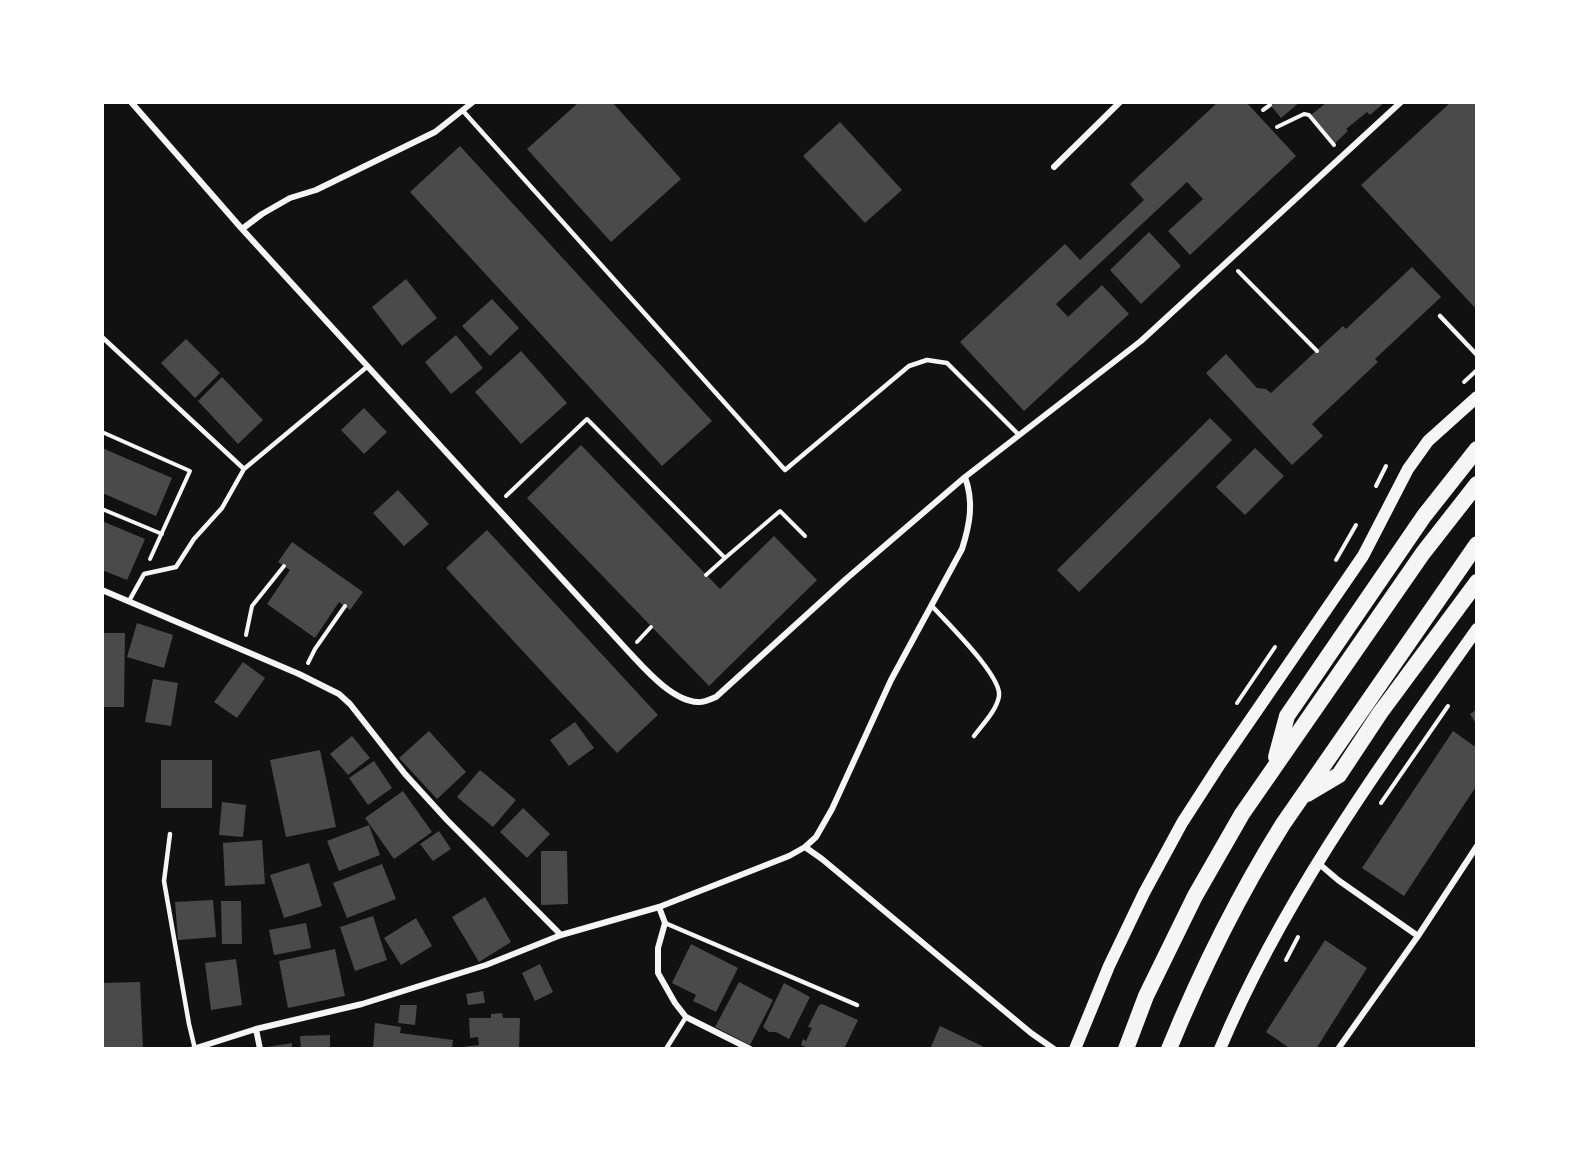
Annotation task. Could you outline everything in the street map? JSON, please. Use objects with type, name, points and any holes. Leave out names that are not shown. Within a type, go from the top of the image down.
[{"type":"highway","points":[[1273,770],[1287,716],[1424,516],[1477,449]]},
{"type":"highway","points":[[1126,1049],[1146,996],[1195,896],[1242,814],[1423,553],[1477,484]]},
{"type":"highway","points":[[1169,1049],[1220,935],[1254,871],[1301,798],[1477,544]]},
{"type":"highway","points":[[1301,798],[1339,775],[1380,713],[1477,582]]},
{"type":"main road","points":[[1075,1049],[1108,966],[1182,823],[1363,556],[1408,469],[1428,441],[1477,397]]},
{"type":"main road","points":[[1220,1049],[1256,970],[1317,862],[1477,629]]},
{"type":"street","points":[[131,102],[242,229],[647,670],[681,699],[700,703],[716,698],[846,579],[965,477],[1141,341],[1401,102]]},
{"type":"street","points":[[242,229],[262,213],[290,198],[316,190],[435,132],[473,102]]},
{"type":"street","points":[[1054,167],[1120,102]]},
{"type":"street","points":[[194,1049],[256,1029],[382,998],[486,965],[561,935],[659,907],[779,860],[805,847],[816,837],[832,809],[891,680],[962,549],[969,528],[971,506],[970,491],[965,477]]},
{"type":"street","points":[[102,590],[299,674],[339,694],[351,704],[412,782],[476,851],[561,935]]},
{"type":"street","points":[[1338,1049],[1418,936],[1477,846]]},
{"type":"street","points":[[805,847],[1030,1033],[1054,1049]]},
{"type":"street","points":[[1317,862],[1338,880],[1418,936]]},
{"type":"street","points":[[659,907],[665,923],[658,948],[658,973],[675,1003],[686,1017],[750,1049]]},
{"type":"street","points":[[256,1029],[260,1049]]},
{"type":"lane","points":[[463,111],[785,470],[909,366],[927,360],[947,363],[1019,435]]},
{"type":"lane","points":[[1440,316],[1477,355]]},
{"type":"lane","points":[[102,337],[244,469]]},
{"type":"lane","points":[[129,601],[144,574],[176,567],[194,539],[222,508],[244,469],[368,366]]},
{"type":"lane","points":[[932,606],[973,652],[999,686],[996,705],[974,736]]},
{"type":"lane","points":[[170,834],[164,881],[194,1049]]},
{"type":"lane","points":[[665,923],[857,1005]]},
{"type":"lane","points":[[666,1049],[686,1017]]},
{"type":"path","points":[[1263,110],[1270,105]]},
{"type":"path","points":[[1277,126],[1304,114],[1309,115],[1323,131]]},
{"type":"path","points":[[1246,279],[1317,351]]},
{"type":"path","points":[[519,484],[587,419],[725,558]]},
{"type":"path","points":[[102,432],[190,471],[144,574]]},
{"type":"path","points":[[102,509],[162,534]]},
{"type":"path","points":[[706,575],[780,511],[805,536]]},
{"type":"path","points":[[248,621],[252,606],[284,566]]},
{"type":"path","points":[[307,664],[345,606]]},
{"type":"path","points":[[1380,804],[1451,701]]},
{"type":"path","points":[[1285,961],[1301,932]]},
{"type":"building","points":[[579,102],[612,102],[681,179],[611,242],[527,149]]},
{"type":"building","points":[[1218,102],[1246,102],[1296,156],[1190,255],[1168,231],[1203,199],[1187,182],[1056,304],[1068,317],[1102,285],[1129,314],[1024,411],[960,342],[1065,244],[1080,260],[1144,200],[1130,184]]},
{"type":"building","points":[[1268,102],[1300,102],[1281,118]]},
{"type":"building","points":[[1330,102],[1385,102],[1370,115],[1367,112],[1346,129],[1348,131],[1334,144],[1311,115]]},
{"type":"building","points":[[1451,102],[1477,102],[1477,310],[1361,185]]},
{"type":"building","points":[[840,122],[902,190],[865,223],[803,156]]},
{"type":"building","points":[[460,146],[712,421],[662,466],[410,192]]},
{"type":"building","points":[[1149,232],[1181,266],[1141,304],[1110,270]]},
{"type":"building","points":[[1412,267],[1441,297],[1375,359],[1378,362],[1312,424],[1323,436],[1292,465],[1206,373],[1226,354],[1257,388],[1266,389],[1271,393],[1343,326],[1346,329]]},
{"type":"building","points":[[406,279],[437,318],[402,346],[372,307]]},
{"type":"building","points":[[492,299],[519,328],[490,356],[462,326]]},
{"type":"building","points":[[456,335],[483,368],[451,394],[425,362]]},
{"type":"building","points":[[186,339],[220,373],[195,398],[161,363]]},
{"type":"building","points":[[521,351],[567,403],[521,444],[475,392]]},
{"type":"building","points":[[222,377],[263,420],[238,444],[198,401]]},
{"type":"building","points":[[364,408],[387,432],[364,454],[341,430]]},
{"type":"building","points":[[1210,418],[1232,440],[1079,592],[1057,570]]},
{"type":"building","points":[[581,445],[720,589],[774,536],[817,580],[709,686],[527,498]]},
{"type":"building","points":[[102,448],[172,478],[156,516],[102,493]]},
{"type":"building","points":[[1255,448],[1284,476],[1245,515],[1216,487]]},
{"type":"building","points":[[398,490],[429,524],[404,546],[373,513]]},
{"type":"building","points":[[102,521],[145,539],[127,580],[102,570]]},
{"type":"building","points":[[487,530],[658,715],[617,753],[446,568]]},
{"type":"building","points":[[292,542],[363,592],[350,610],[339,602],[315,638],[267,604],[290,570],[278,562]]},
{"type":"building","points":[[137,623],[173,635],[164,668],[127,657]]},
{"type":"building","points":[[102,633],[125,633],[124,707],[102,707]]},
{"type":"building","points":[[243,662],[265,678],[237,718],[214,702]]},
{"type":"building","points":[[153,679],[178,683],[171,726],[145,722]]},
{"type":"building","points":[[1477,709],[1477,725],[1470,714]]},
{"type":"building","points":[[575,722],[594,748],[569,766],[550,740]]},
{"type":"building","points":[[429,731],[466,772],[437,799],[399,758]]},
{"type":"building","points":[[1453,731],[1477,748],[1477,785],[1404,896],[1362,868]]},
{"type":"building","points":[[352,736],[370,758],[348,775],[330,754]]},
{"type":"building","points":[[320,750],[336,827],[286,837],[270,760]]},
{"type":"building","points":[[161,760],[212,760],[212,808],[161,808]]},
{"type":"building","points":[[374,761],[392,788],[368,805],[349,778]]},
{"type":"building","points":[[480,770],[516,800],[493,827],[457,797]]},
{"type":"building","points":[[403,791],[432,832],[394,859],[365,818]]},
{"type":"building","points":[[222,802],[246,805],[243,837],[219,835]]},
{"type":"building","points":[[523,808],[550,834],[527,858],[500,832]]},
{"type":"building","points":[[369,825],[380,855],[339,871],[327,841]]},
{"type":"building","points":[[439,831],[451,849],[433,861],[420,844]]},
{"type":"building","points":[[262,840],[265,884],[225,886],[223,843]]},
{"type":"building","points":[[541,851],[567,851],[568,904],[541,905]]},
{"type":"building","points":[[309,863],[322,906],[284,918],[270,875]]},
{"type":"building","points":[[382,864],[396,899],[347,918],[333,883]]},
{"type":"building","points":[[485,897],[511,942],[479,962],[452,917]]},
{"type":"building","points":[[213,900],[216,937],[178,940],[175,902]]},
{"type":"building","points":[[221,901],[241,901],[242,944],[222,944]]},
{"type":"building","points":[[373,916],[387,960],[355,971],[340,927]]},
{"type":"building","points":[[416,918],[432,946],[401,965],[384,938]]},
{"type":"building","points":[[306,923],[311,948],[274,955],[269,930]]},
{"type":"building","points":[[1325,940],[1367,968],[1316,1049],[1291,1049],[1266,1032]]},
{"type":"building","points":[[691,944],[738,968],[716,1012],[693,1001],[696,995],[672,983]]},
{"type":"building","points":[[335,949],[345,996],[288,1008],[279,961]]},
{"type":"building","points":[[236,959],[242,1005],[211,1010],[205,963]]},
{"type":"building","points":[[540,964],[553,992],[535,1001],[522,973]]},
{"type":"building","points":[[140,982],[143,1049],[102,1049],[102,983]]},
{"type":"building","points":[[739,982],[773,1000],[750,1045],[715,1027]]},
{"type":"building","points":[[784,983],[810,997],[789,1039],[776,1032],[769,1032],[763,1027]]},
{"type":"building","points":[[483,991],[485,1003],[468,1005],[466,994]]},
{"type":"building","points":[[822,1004],[858,1020],[844,1049],[810,1049],[801,1045],[803,1039],[806,1041],[812,1028],[808,1027],[819,1005]]},
{"type":"building","points":[[400,1005],[417,1005],[415,1025],[398,1023]]},
{"type":"building","points":[[502,1013],[503,1018],[520,1018],[519,1049],[462,1049],[462,1047],[479,1045],[478,1037],[470,1038],[469,1018],[491,1018],[491,1014]]},
{"type":"building","points":[[375,1023],[401,1027],[400,1033],[453,1040],[452,1049],[373,1049]]},
{"type":"building","points":[[940,1026],[982,1046],[985,1049],[930,1049]]},
{"type":"building","points":[[330,1035],[330,1049],[301,1049],[300,1036]]},
{"type":"building","points":[[292,1043],[292,1049],[267,1049],[267,1047]]}]
